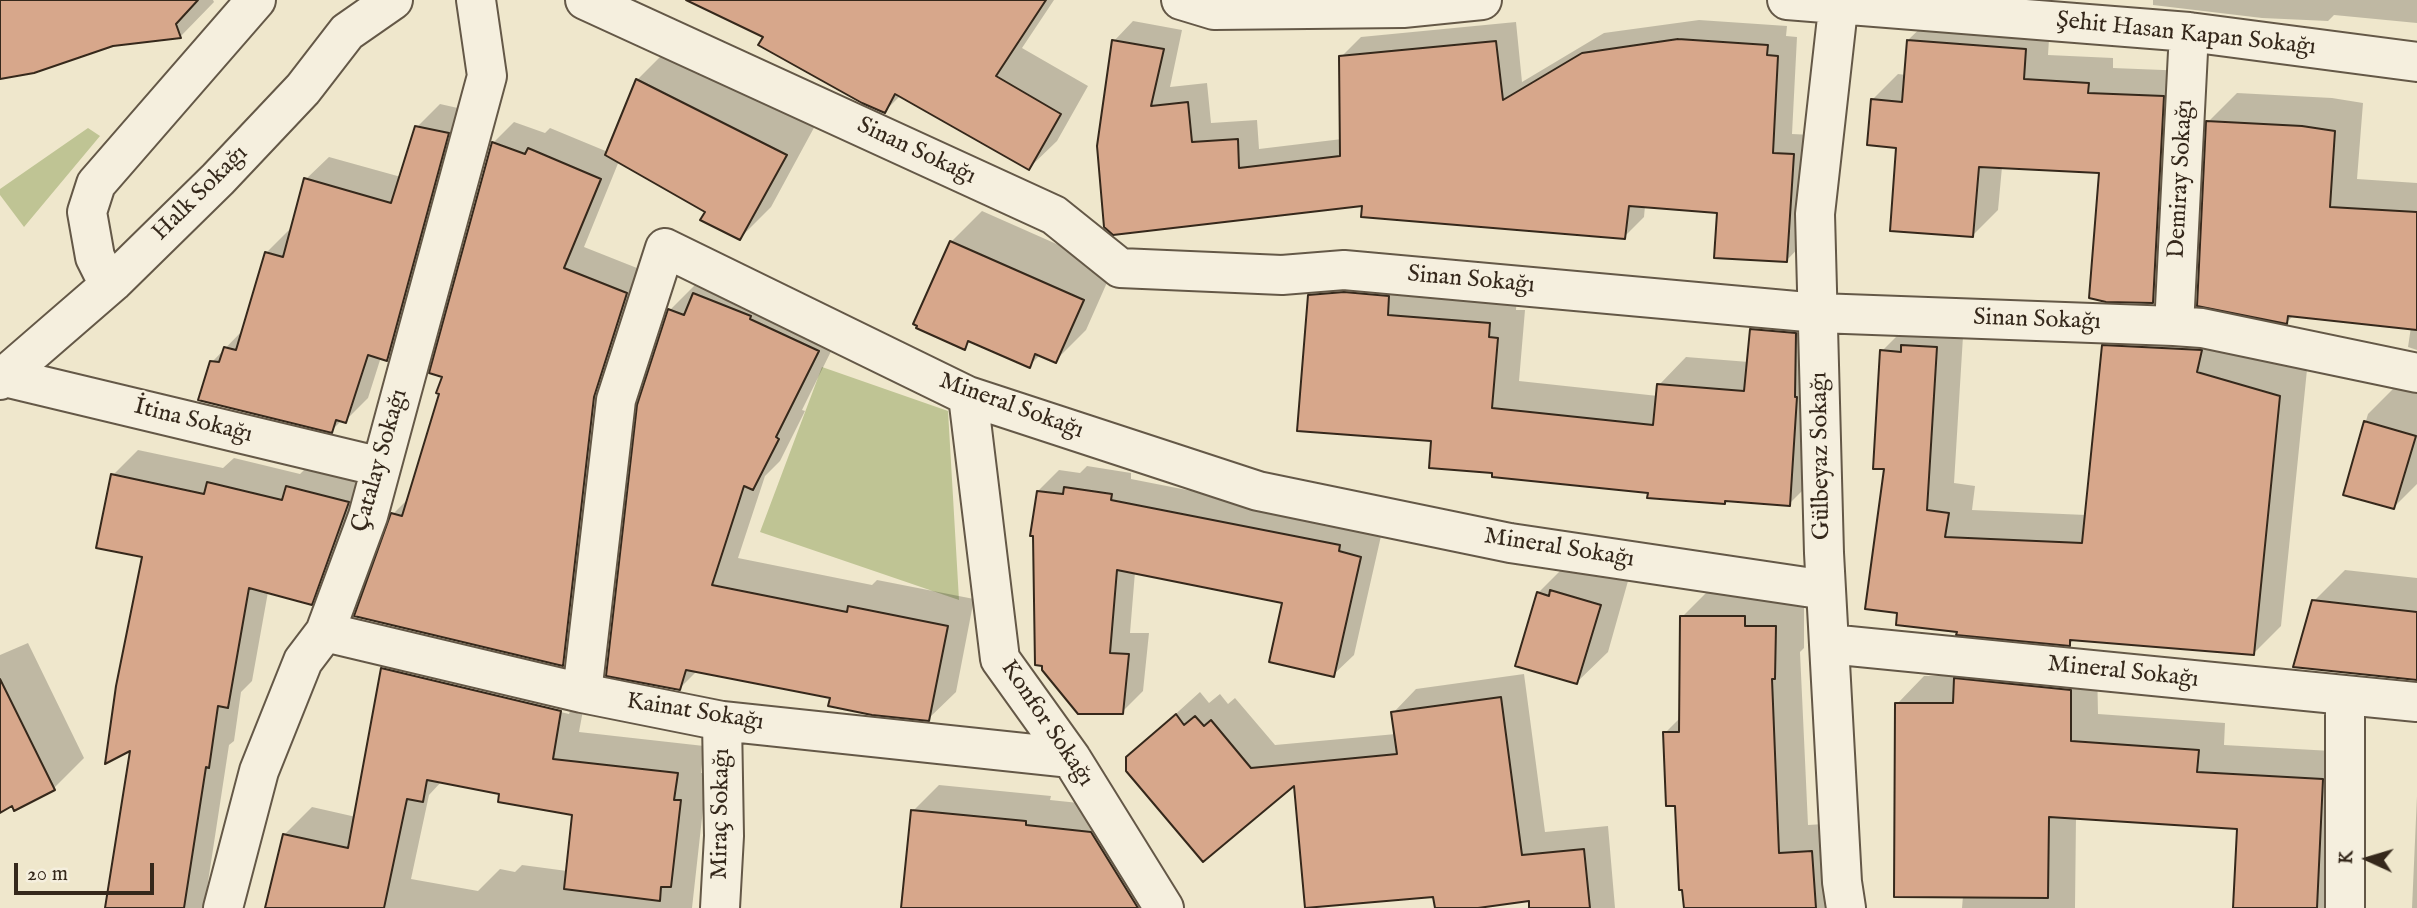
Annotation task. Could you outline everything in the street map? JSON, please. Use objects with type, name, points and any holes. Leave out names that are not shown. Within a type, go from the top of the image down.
[{"type":"street","points":[[113,282],[102,271],[95,257],[87,212],[96,184],[256,0]]},
{"type":"street","name":"Halk Sokağı","points":[[3,379],[113,282],[218,180],[303,89],[348,16],[393,0]]},
{"type":"street","name":"Çatalay Sokağı","points":[[223,908],[259,771],[303,661],[325,632],[368,516],[487,76],[476,0]]},
{"type":"street","name":"Sinan Sokağı","points":[[586,0],[1054,215],[1120,268],[1282,275],[1345,270],[1818,313],[2202,328],[2417,373]]},
{"type":"street","points":[[1181,0],[1214,10],[1403,8],[1482,0]]},
{"type":"street","name":"Şehit Hasan Kapan Sokağı","points":[[1787,0],[2189,32],[2417,62]]},
{"type":"street","name":"Gülbeyaz Sokağı","points":[[1839,3],[1815,214],[1826,590],[1842,882],[1846,908]]},
{"type":"street","name":"Demiray Sokağı","points":[[2174,326],[2189,32]]},
{"type":"street","name":"Mineral Sokağı","points":[[582,693],[616,400],[664,247],[968,396],[1258,491],[1510,543],[1826,590]]},
{"type":"street","name":"İtina Sokağı","points":[[3,379],[381,467]]},
{"type":"street","name":"Konfor Sokağı","points":[[968,396],[1000,659],[1071,758],[1164,908]]},
{"type":"street","name":"Kainat Sokağı","points":[[325,632],[582,693],[722,721],[1071,758]]},
{"type":"street","name":"Mineral Sokağı","points":[[1829,644],[2417,702]]},
{"type":"street","points":[[2345,695],[2345,908]]},
{"type":"street","name":"Miraç Sokağı","points":[[720,908],[724,836],[722,721]]},
{"type":"green space","points":[[88,128],[100,136],[24,227],[0,195],[0,189]]},
{"type":"green space","points":[[822,367],[948,411],[959,600],[760,532]]},
{"type":"building","points":[[0,0],[198,0],[176,24],[181,38],[113,46],[34,73],[0,79]]},
{"type":"building","points":[[686,0],[1046,0],[996,76],[1061,114],[1029,170],[895,94],[885,113],[862,103],[758,45],[763,37]]},
{"type":"building","points":[[1678,39],[1768,45],[1767,55],[1778,56],[1773,153],[1794,154],[1787,262],[1714,258],[1717,213],[1629,206],[1625,239],[1361,217],[1362,206],[1113,235],[1104,227],[1097,146],[1112,40],[1164,49],[1151,106],[1188,102],[1192,142],[1238,139],[1239,168],[1340,156],[1339,56],[1496,41],[1503,100],[1582,53]]},
{"type":"building","points":[[1907,40],[2026,49],[2024,79],[2089,83],[2088,93],[2164,96],[2153,303],[2106,302],[2089,298],[2099,173],[1979,167],[1973,237],[1890,231],[1896,148],[1867,145],[1871,99],[1902,102]]},
{"type":"building","points":[[636,79],[787,155],[740,240],[700,220],[705,212],[605,155]]},
{"type":"building","points":[[2206,121],[2302,126],[2335,131],[2330,207],[2417,212],[2417,330],[2288,316],[2287,324],[2197,306]]},
{"type":"building","points":[[415,126],[449,133],[387,361],[368,355],[346,423],[336,420],[332,433],[198,400],[210,361],[219,362],[224,347],[236,350],[265,252],[283,257],[304,178],[391,203]]},
{"type":"building","points":[[492,142],[525,154],[528,148],[601,179],[564,268],[627,293],[594,397],[563,666],[354,616],[391,513],[402,516],[439,394],[436,393],[442,377],[429,373]]},
{"type":"building","points":[[950,241],[1084,300],[1056,363],[1035,354],[1030,368],[968,341],[965,350],[916,328],[913,324]]},
{"type":"building","points":[[1344,292],[1389,296],[1388,315],[1490,323],[1489,337],[1498,338],[1492,408],[1653,425],[1657,384],[1744,391],[1750,329],[1796,333],[1797,397],[1790,506],[1647,498],[1648,493],[1492,477],[1492,473],[1429,468],[1431,441],[1297,431],[1308,295]]},
{"type":"building","points":[[693,293],[751,316],[750,319],[819,351],[753,490],[744,486],[712,585],[847,612],[848,606],[948,626],[929,721],[872,715],[828,706],[830,698],[686,670],[680,690],[606,676],[637,405],[668,309],[684,315]]},
{"type":"building","points":[[1901,345],[1937,347],[1927,510],[1949,513],[1945,537],[2082,543],[2102,345],[2202,350],[2197,372],[2280,396],[2254,655],[2070,640],[2070,646],[1956,635],[1957,632],[1896,625],[1897,613],[1865,609],[1884,469],[1873,469],[1880,350],[1901,352]]},
{"type":"building","points":[[2364,421],[2416,436],[2394,509],[2343,495]]},
{"type":"building","points":[[111,474],[204,494],[207,482],[282,500],[286,486],[349,502],[312,605],[249,588],[228,708],[218,706],[184,908],[105,908],[130,751],[105,764],[116,686],[142,557],[96,548]]},
{"type":"building","points":[[1064,487],[1112,494],[1111,500],[1340,545],[1339,551],[1361,557],[1334,677],[1269,662],[1282,603],[1117,570],[1110,653],[1129,654],[1123,714],[1078,714],[1042,670],[1042,666],[1035,665],[1033,536],[1030,536],[1037,491],[1063,494]]},
{"type":"building","points":[[1550,590],[1601,605],[1577,684],[1515,666],[1537,592],[1549,596]]},
{"type":"building","points":[[2312,600],[2417,612],[2417,680],[2293,667]]},
{"type":"building","points":[[1680,616],[1745,616],[1745,626],[1776,626],[1775,679],[1772,679],[1779,853],[1812,851],[1816,908],[1684,908],[1682,890],[1679,890],[1675,806],[1666,806],[1663,732],[1679,732]]},
{"type":"building","points":[[381,668],[561,711],[553,759],[678,773],[674,800],[681,800],[671,887],[661,887],[660,901],[564,889],[572,815],[498,802],[499,794],[427,780],[423,802],[407,799],[384,908],[265,908],[283,834],[348,848]]},
{"type":"building","points":[[1954,678],[2071,690],[2071,741],[2199,750],[2197,772],[2323,779],[2317,908],[2233,908],[2237,829],[2049,817],[2048,898],[1894,897],[1895,703],[1953,703]]},
{"type":"building","points":[[0,679],[55,790],[14,811],[12,806],[0,813]]},
{"type":"building","points":[[1501,697],[1522,855],[1584,849],[1590,908],[1529,908],[1529,901],[1478,908],[1435,908],[1433,897],[1305,908],[1294,786],[1203,862],[1126,771],[1126,757],[1176,714],[1184,725],[1195,716],[1204,726],[1211,720],[1251,768],[1397,754],[1391,712]]},
{"type":"building","points":[[911,810],[1026,821],[1026,825],[1091,832],[1138,908],[901,908]]}]
